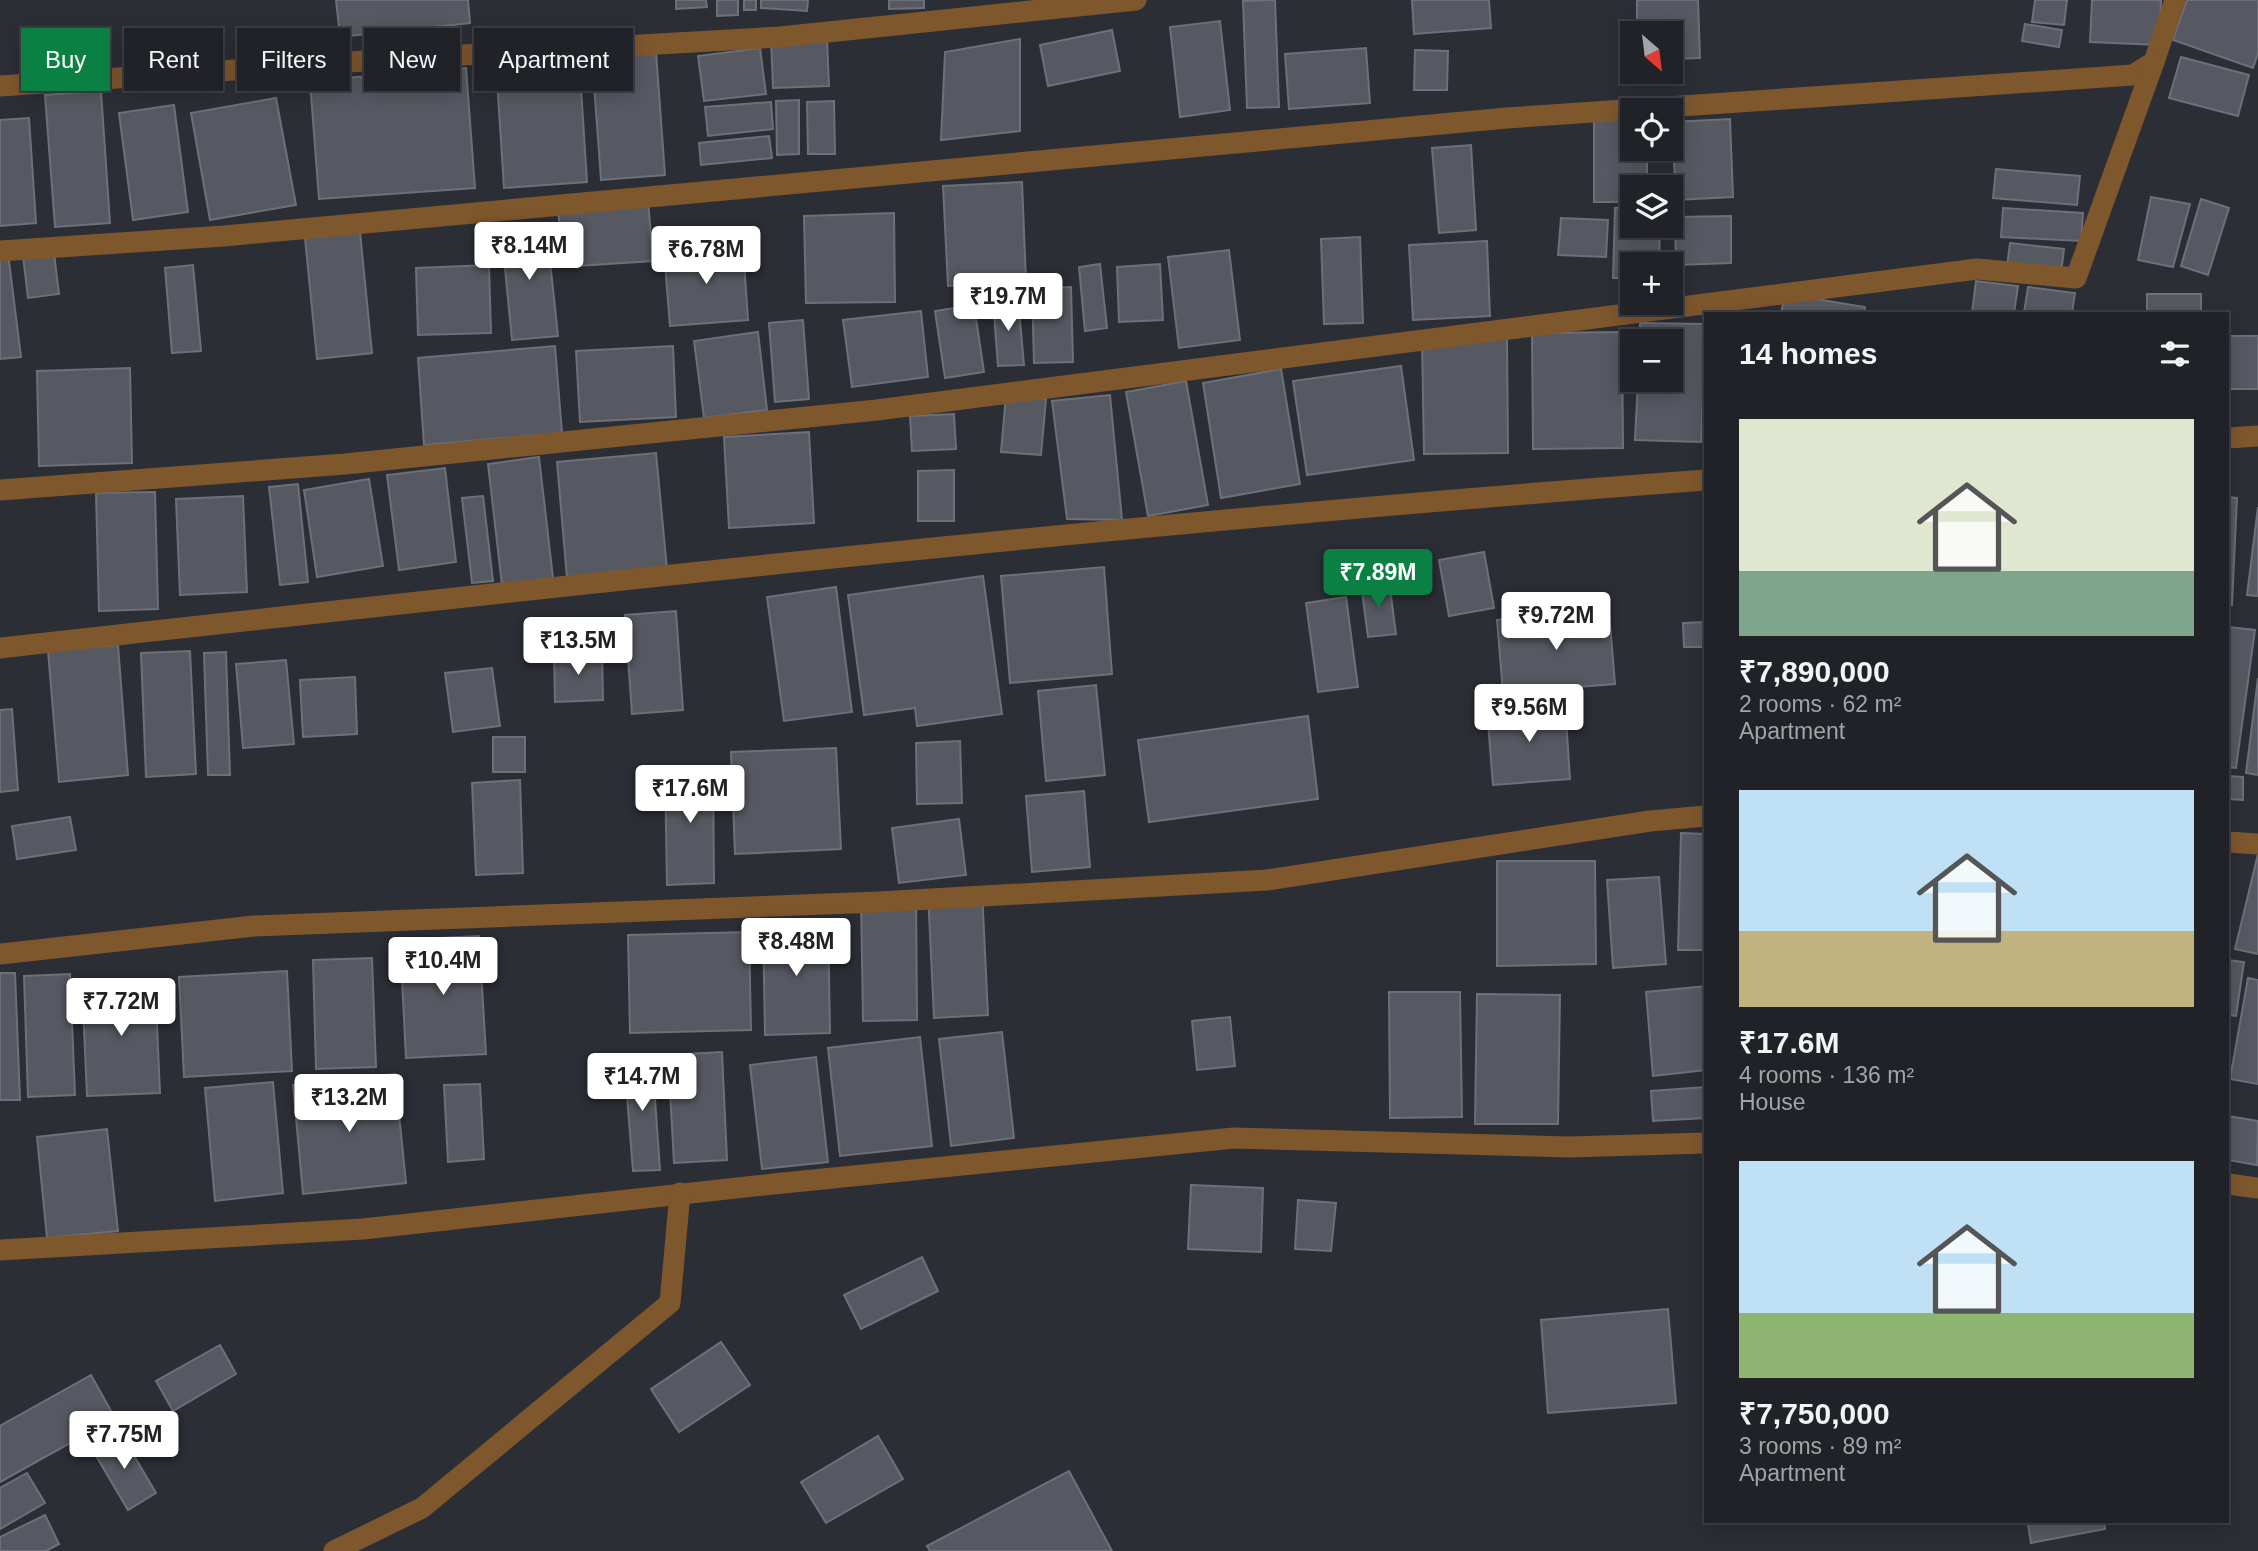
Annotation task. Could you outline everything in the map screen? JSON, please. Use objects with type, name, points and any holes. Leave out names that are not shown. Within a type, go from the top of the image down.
[{"type":"street","points":[[0,86],[393,59],[780,37],[1136,0]]},
{"type":"street","points":[[0,490],[345,464],[877,410],[1977,269],[2076,278],[2175,0]]},
{"type":"street","points":[[0,251],[224,236],[1507,118],[2133,75],[2154,62]]},
{"type":"street","points":[[2229,438],[2258,436]]},
{"type":"street","points":[[0,648],[797,561],[1425,501],[1704,480]]},
{"type":"street","points":[[0,954],[254,926],[878,902],[1267,880],[1650,821],[1704,816]]},
{"type":"street","points":[[2229,842],[2258,844]]},
{"type":"street","points":[[0,1251],[363,1229],[1234,1138],[1569,1147],[1704,1143]]},
{"type":"street","points":[[2229,1184],[2258,1188]]},
{"type":"street","points":[[334,1551],[422,1508],[670,1303],[680,1194]]},
{"type":"building","points":[[336,0],[468,0],[470,23],[424,28],[364,28],[364,34],[350,36],[350,28],[339,28]]},
{"type":"building","points":[[676,0],[706,0],[707,7],[676,9]]},
{"type":"building","points":[[717,0],[738,0],[738,15],[717,16]]},
{"type":"building","points":[[744,0],[756,0],[756,10],[744,10]]},
{"type":"building","points":[[761,0],[808,0],[807,11],[761,8]]},
{"type":"building","points":[[889,0],[924,0],[924,8],[889,9]]},
{"type":"building","points":[[1275,0],[1279,107],[1247,108],[1243,1]]},
{"type":"building","points":[[1412,0],[1489,0],[1491,28],[1414,34]]},
{"type":"building","points":[[1637,0],[1698,0],[1700,58],[1684,59],[1684,21],[1637,21]]},
{"type":"building","points":[[2035,0],[2067,0],[2064,25],[2032,22]]},
{"type":"building","points":[[2092,0],[2161,0],[2159,45],[2090,42]]},
{"type":"building","points":[[2187,0],[2258,0],[2258,53],[2253,68],[2173,40]]},
{"type":"building","points":[[1220,21],[1230,110],[1180,117],[1170,27]]},
{"type":"building","points":[[2025,24],[2062,30],[2059,47],[2022,41]]},
{"type":"building","points":[[1112,30],[1120,71],[1048,86],[1040,45]]},
{"type":"building","points":[[827,38],[829,86],[773,88],[771,39]]},
{"type":"building","points":[[1020,39],[1020,131],[941,140],[945,52]]},
{"type":"building","points":[[760,48],[766,94],[704,101],[698,56]]},
{"type":"building","points":[[1366,48],[1370,103],[1289,109],[1285,54]]},
{"type":"building","points":[[1415,50],[1448,51],[1447,90],[1414,90]]},
{"type":"building","points":[[656,52],[665,175],[601,180],[594,91],[633,91],[633,54]]},
{"type":"building","points":[[2181,57],[2249,75],[2238,116],[2169,98]]},
{"type":"building","points":[[460,68],[466,68],[475,188],[319,199],[311,91],[350,91],[350,78],[364,76],[364,91],[460,91]]},
{"type":"building","points":[[101,91],[110,223],[55,227],[45,95]]},
{"type":"building","points":[[498,91],[581,91],[587,182],[504,188]]},
{"type":"building","points":[[276,98],[296,205],[210,220],[191,113]]},
{"type":"building","points":[[799,100],[799,154],[777,155],[776,101]]},
{"type":"building","points":[[834,101],[835,154],[808,154],[807,102]]},
{"type":"building","points":[[771,102],[773,129],[708,136],[705,107]]},
{"type":"building","points":[[174,105],[188,212],[133,220],[119,113]]},
{"type":"building","points":[[1594,117],[1620,117],[1620,161],[1647,161],[1647,175],[1620,175],[1620,202],[1594,202]]},
{"type":"building","points":[[29,118],[36,223],[0,226],[0,120]]},
{"type":"building","points":[[1730,119],[1733,197],[1683,200],[1683,175],[1675,175],[1674,161],[1683,161],[1683,121]]},
{"type":"building","points":[[769,136],[772,158],[701,165],[699,143]]},
{"type":"building","points":[[1471,145],[1476,230],[1439,233],[1432,148]]},
{"type":"building","points":[[1996,169],[2080,176],[2077,205],[1993,198]]},
{"type":"building","points":[[1022,182],[1026,281],[948,286],[943,186]]},
{"type":"building","points":[[2151,197],[2190,204],[2173,267],[2138,260]]},
{"type":"building","points":[[2201,199],[2229,208],[2208,275],[2181,266]]},
{"type":"building","points":[[648,200],[653,261],[562,267],[558,206]]},
{"type":"building","points":[[1615,208],[1620,208],[1620,238],[1660,238],[1659,252],[1620,252],[1620,278],[1613,278]]},
{"type":"building","points":[[2003,208],[2083,213],[2081,241],[2001,237]]},
{"type":"building","points":[[894,213],[895,302],[806,303],[804,216]]},
{"type":"building","points":[[1731,216],[1731,263],[1683,265],[1683,252],[1676,252],[1675,238],[1683,238],[1683,217]]},
{"type":"building","points":[[1561,218],[1608,220],[1606,257],[1558,255]]},
{"type":"building","points":[[546,223],[558,336],[512,340],[501,227]]},
{"type":"building","points":[[360,232],[372,353],[317,359],[305,238]]},
{"type":"building","points":[[1360,237],[1363,323],[1324,324],[1321,239]]},
{"type":"building","points":[[1487,241],[1490,316],[1413,320],[1409,245]]},
{"type":"building","points":[[2010,243],[2064,249],[2061,273],[2007,267]]},
{"type":"building","points":[[743,246],[748,320],[670,326],[664,252]]},
{"type":"building","points":[[1229,250],[1240,340],[1179,348],[1168,257]]},
{"type":"building","points":[[8,253],[21,357],[0,359],[0,254]]},
{"type":"building","points":[[54,253],[59,294],[28,298],[23,256]]},
{"type":"building","points":[[1100,264],[1107,328],[1085,331],[1079,267]]},
{"type":"building","points":[[1160,264],[1163,320],[1119,322],[1117,267]]},
{"type":"building","points":[[193,265],[201,351],[172,353],[165,268]]},
{"type":"building","points":[[489,265],[491,333],[418,335],[416,268]]},
{"type":"building","points":[[1976,281],[2018,286],[2014,312],[1972,312]]},
{"type":"building","points":[[1071,287],[1073,362],[1034,363],[1032,289]]},
{"type":"building","points":[[2028,287],[2075,293],[2072,312],[2024,312]]},
{"type":"building","points":[[1785,294],[1865,307],[1864,312],[1781,312]]},
{"type":"building","points":[[2147,294],[2201,294],[2201,312],[2147,312]]},
{"type":"building","points":[[1018,298],[1024,365],[998,366],[993,301]]},
{"type":"building","points":[[974,305],[984,372],[945,378],[935,311]]},
{"type":"building","points":[[921,311],[928,377],[852,387],[843,320]]},
{"type":"building","points":[[803,320],[809,399],[775,402],[769,323]]},
{"type":"building","points":[[1640,323],[1704,324],[1701,442],[1635,440],[1637,392],[1683,392],[1683,329],[1640,329]]},
{"type":"building","points":[[758,332],[767,410],[704,418],[694,341]]},
{"type":"building","points":[[1620,332],[1623,448],[1533,449],[1532,333]]},
{"type":"building","points":[[2229,336],[2258,336],[2258,389],[2229,389]]},
{"type":"building","points":[[1507,339],[1508,453],[1424,454],[1422,340]]},
{"type":"building","points":[[555,346],[562,433],[424,445],[418,358]]},
{"type":"building","points":[[673,346],[676,417],[580,422],[576,351]]},
{"type":"building","points":[[1401,366],[1414,460],[1307,475],[1293,381]]},
{"type":"building","points":[[130,368],[132,463],[39,466],[37,371]]},
{"type":"building","points":[[1281,369],[1300,484],[1221,498],[1203,383]]},
{"type":"building","points":[[1186,381],[1208,505],[1148,516],[1126,392]]},
{"type":"building","points":[[1006,395],[1046,399],[1041,455],[1001,452]]},
{"type":"building","points":[[1110,395],[1122,520],[1067,519],[1052,401]]},
{"type":"building","points":[[954,414],[956,449],[912,451],[910,416]]},
{"type":"building","points":[[809,432],[814,523],[729,528],[724,437]]},
{"type":"building","points":[[656,453],[667,569],[567,578],[557,462]]},
{"type":"building","points":[[539,457],[553,578],[502,585],[488,464]]},
{"type":"building","points":[[445,468],[456,562],[399,570],[387,475]]},
{"type":"building","points":[[954,470],[954,521],[918,521],[918,471]]},
{"type":"building","points":[[369,479],[383,566],[317,577],[304,490]]},
{"type":"building","points":[[298,484],[308,582],[280,585],[269,487]]},
{"type":"building","points":[[155,492],[158,609],[99,611],[96,493]]},
{"type":"building","points":[[243,496],[247,592],[180,595],[176,499]]},
{"type":"building","points":[[483,496],[493,581],[472,583],[462,498]]},
{"type":"building","points":[[2229,497],[2237,498],[2232,605],[2229,604]]},
{"type":"building","points":[[2258,507],[2258,596],[2247,595]]},
{"type":"building","points":[[1484,552],[1494,608],[1449,616],[1439,560]]},
{"type":"building","points":[[1104,567],[1112,674],[1010,683],[1001,576]]},
{"type":"building","points":[[983,576],[1002,714],[917,726],[915,708],[864,715],[848,595]]},
{"type":"building","points":[[1389,581],[1396,634],[1368,637],[1361,584]]},
{"type":"building","points":[[836,587],[852,712],[784,721],[767,597]]},
{"type":"building","points":[[1346,597],[1358,687],[1318,692],[1306,603]]},
{"type":"building","points":[[676,611],[683,710],[632,714],[625,615]]},
{"type":"building","points":[[1609,611],[1615,684],[1503,693],[1497,620]]},
{"type":"building","points":[[1704,622],[1704,647],[1684,647],[1683,623]]},
{"type":"building","points":[[2229,627],[2255,630],[2236,768],[2229,767]]},
{"type":"building","points":[[118,645],[128,775],[59,782],[48,651]]},
{"type":"building","points":[[190,651],[196,774],[146,777],[141,653]]},
{"type":"building","points":[[226,652],[230,775],[208,775],[204,653]]},
{"type":"building","points":[[554,652],[602,652],[603,700],[555,702]]},
{"type":"building","points":[[286,660],[294,744],[243,748],[236,664]]},
{"type":"building","points":[[492,668],[500,726],[453,732],[445,673]]},
{"type":"building","points":[[355,677],[357,734],[303,737],[300,680]]},
{"type":"building","points":[[2258,678],[2258,775],[2246,773]]},
{"type":"building","points":[[1096,685],[1105,775],[1046,781],[1038,691]]},
{"type":"building","points":[[1565,703],[1570,779],[1493,785],[1487,710]]},
{"type":"building","points":[[12,709],[18,790],[0,792],[0,710]]},
{"type":"building","points":[[1308,716],[1318,799],[1149,822],[1138,740]]},
{"type":"building","points":[[493,737],[525,737],[525,772],[493,772]]},
{"type":"building","points":[[960,741],[962,803],[917,804],[916,743]]},
{"type":"building","points":[[836,748],[841,849],[735,854],[731,752]]},
{"type":"building","points":[[665,767],[713,767],[714,883],[667,885]]},
{"type":"building","points":[[2229,776],[2243,777],[2243,800],[2229,799]]},
{"type":"building","points":[[520,780],[523,873],[476,875],[472,783]]},
{"type":"building","points":[[1084,791],[1090,867],[1032,872],[1026,796]]},
{"type":"building","points":[[70,817],[76,850],[17,859],[12,826]]},
{"type":"building","points":[[959,819],[966,875],[899,883],[892,828]]},
{"type":"building","points":[[1681,833],[1704,834],[1704,950],[1678,950]]},
{"type":"building","points":[[2258,854],[2258,954],[2235,949]]},
{"type":"building","points":[[1497,861],[1595,861],[1596,964],[1497,966]]},
{"type":"building","points":[[1659,877],[1666,964],[1613,968],[1607,880]]},
{"type":"building","points":[[982,890],[988,1015],[934,1018],[928,893]]},
{"type":"building","points":[[916,897],[917,1020],[863,1021],[861,898]]},
{"type":"building","points":[[763,921],[828,921],[830,1033],[765,1035]]},
{"type":"building","points":[[749,932],[751,1030],[630,1033],[628,935]]},
{"type":"building","points":[[479,936],[486,1054],[406,1058],[400,940]]},
{"type":"building","points":[[372,958],[376,1067],[316,1069],[313,960]]},
{"type":"building","points":[[2229,960],[2244,962],[2236,1016],[2229,1015]]},
{"type":"building","points":[[287,971],[292,1071],[184,1077],[179,977]]},
{"type":"building","points":[[0,973],[15,973],[20,1100],[0,1100]]},
{"type":"building","points":[[70,974],[75,1095],[28,1097],[24,976]]},
{"type":"building","points":[[2248,978],[2258,980],[2258,1084],[2230,1079]]},
{"type":"building","points":[[155,979],[160,1093],[87,1096],[82,983]]},
{"type":"building","points":[[1704,986],[1704,1070],[1653,1076],[1646,992]]},
{"type":"building","points":[[1389,992],[1460,992],[1462,1117],[1390,1118]]},
{"type":"building","points":[[1477,994],[1560,995],[1558,1124],[1475,1124]]},
{"type":"building","points":[[1230,1017],[1235,1066],[1197,1070],[1192,1021]]},
{"type":"building","points":[[1002,1032],[1014,1138],[951,1146],[939,1039]]},
{"type":"building","points":[[920,1037],[932,1146],[840,1156],[828,1048]]},
{"type":"building","points":[[722,1052],[727,1160],[674,1163],[668,1055]]},
{"type":"building","points":[[652,1056],[660,1170],[633,1171],[624,1058]]},
{"type":"building","points":[[816,1057],[828,1162],[762,1169],[750,1065]]},
{"type":"building","points":[[395,1074],[406,1183],[303,1194],[293,1085]]},
{"type":"building","points":[[273,1082],[283,1193],[215,1201],[205,1088]]},
{"type":"building","points":[[480,1084],[484,1159],[448,1162],[444,1085]]},
{"type":"building","points":[[1704,1087],[1704,1118],[1653,1121],[1651,1091]]},
{"type":"building","points":[[2229,1116],[2258,1121],[2257,1165],[2229,1160]]},
{"type":"building","points":[[107,1129],[118,1231],[47,1238],[37,1137]]},
{"type":"building","points":[[1191,1185],[1263,1188],[1261,1252],[1188,1249]]},
{"type":"building","points":[[1298,1200],[1336,1203],[1331,1251],[1295,1249]]},
{"type":"building","points":[[922,1257],[938,1291],[861,1329],[844,1295]]},
{"type":"building","points":[[1668,1309],[1676,1403],[1548,1413],[1541,1320]]},
{"type":"building","points":[[721,1342],[750,1385],[679,1432],[651,1389]]},
{"type":"building","points":[[220,1345],[236,1374],[173,1411],[156,1381]]},
{"type":"building","points":[[91,1375],[115,1418],[0,1482],[0,1426]]},
{"type":"building","points":[[120,1432],[156,1493],[128,1510],[92,1449]]},
{"type":"building","points":[[878,1436],[903,1479],[826,1523],[801,1482]]},
{"type":"building","points":[[1069,1471],[1112,1551],[930,1551],[927,1546]]},
{"type":"building","points":[[27,1473],[45,1503],[0,1529],[0,1488]]},
{"type":"building","points":[[45,1515],[59,1544],[46,1551],[0,1551],[0,1537]]},
{"type":"building","points":[[2104,1523],[2105,1529],[2031,1543],[2028,1524]]}]
